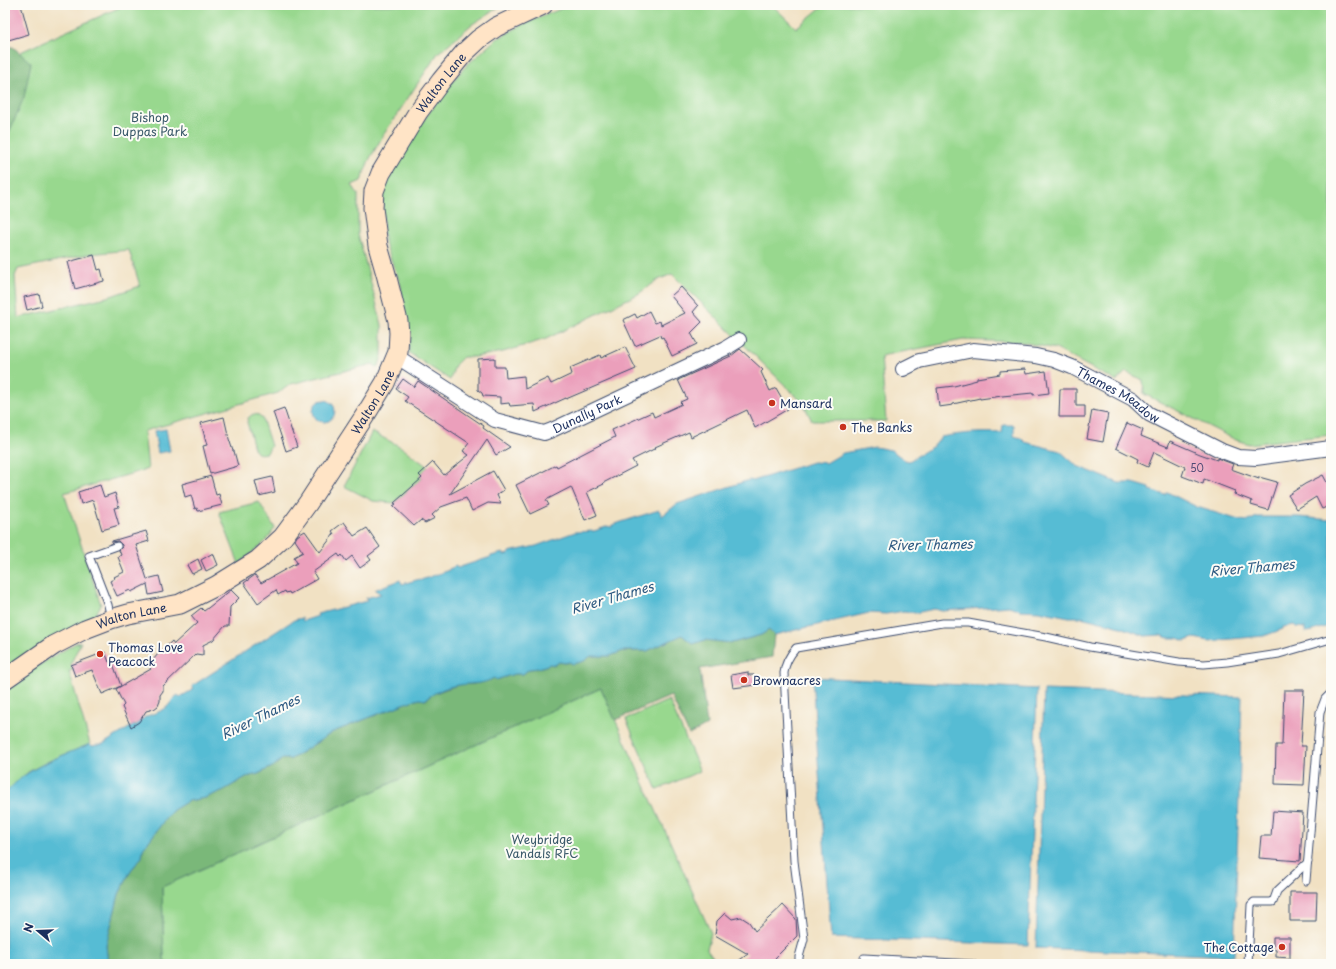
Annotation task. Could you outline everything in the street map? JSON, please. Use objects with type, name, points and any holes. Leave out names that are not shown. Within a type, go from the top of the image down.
[{"type":"main road","name":"Walton Lane","points":[[5,679],[54,645],[85,629],[111,619],[180,604],[236,575],[258,560],[283,537],[308,503],[366,414],[385,383],[396,356],[398,345],[398,321],[378,246],[373,208],[374,191],[381,173],[418,112],[441,80],[464,53],[479,39],[496,27],[543,5]]},
{"type":"street","name":"Dunally Park","points":[[396,356],[495,420],[544,433],[700,360],[739,340]]},
{"type":"street","name":"Thames Meadow","points":[[903,369],[919,361],[973,350],[1036,356],[1054,360],[1072,367],[1133,398],[1149,414],[1222,451],[1238,457],[1256,458],[1331,448]]},
{"type":"lane","points":[[111,619],[108,605],[89,556],[117,546]]},
{"type":"lane","points":[[799,964],[799,957],[804,939],[794,861],[784,673],[785,665],[789,656],[796,648],[942,623],[968,623],[1046,637],[1090,647],[1179,662],[1204,664],[1279,654],[1331,640]]},
{"type":"lane","points":[[1306,881],[1320,712],[1326,699],[1331,693]]},
{"type":"lane","points":[[1248,964],[1251,905],[1254,902],[1273,902],[1277,891],[1308,862]]},
{"type":"lane","points":[[864,958],[973,964]]},
{"type":"green space","name":"Bishop Duppas Park","points":[[125,5],[502,5],[471,25],[438,53],[384,134],[369,160],[361,181],[352,185],[358,194],[358,234],[382,325],[382,356],[378,368],[373,364],[291,384],[278,393],[144,431],[148,469],[64,493],[101,605],[93,619],[5,673],[5,59]],"holes":[[[129,250],[140,286],[111,296],[18,318],[15,276],[18,269],[90,254]]]},
{"type":"green space","points":[[570,5],[772,5],[796,28],[824,5],[1331,5],[1331,435],[1249,444],[1236,440],[1144,394],[1143,380],[1126,372],[1116,381],[1056,349],[1021,342],[963,340],[881,356],[886,421],[812,421],[803,403],[672,274],[658,280],[638,294],[546,339],[503,352],[474,357],[463,357],[455,365],[450,380],[409,353],[401,286],[384,241],[382,194],[397,157],[449,85],[466,66],[495,40],[524,24]]},
{"type":"green space","points":[[5,47],[13,47],[31,63],[24,97],[7,138],[5,137]]},
{"type":"green space","points":[[253,414],[259,415],[262,418],[271,446],[267,453],[259,454],[254,448],[247,422],[248,418]]},
{"type":"green space","points":[[372,432],[401,447],[428,467],[419,475],[422,478],[394,503],[373,501],[344,486]]},
{"type":"green space","points":[[259,502],[275,528],[266,541],[239,564],[219,512]]},
{"type":"green space","points":[[769,630],[774,635],[772,657],[700,669],[707,725],[689,735],[671,696],[615,720],[601,688],[162,887],[164,959],[167,964],[108,964],[106,945],[119,894],[131,870],[142,857],[143,849],[166,818],[173,810],[188,801],[205,798],[224,790],[246,777],[258,774],[274,766],[282,759],[291,759],[333,732],[411,701],[420,699],[426,700],[432,694],[460,684],[474,684],[494,678],[496,680],[514,674],[523,674],[529,669],[539,668],[550,664],[555,665],[559,662],[565,663],[584,661],[591,656],[610,656],[623,651],[647,651],[682,635],[693,644],[705,640],[732,643],[761,635]]},
{"type":"green space","points":[[81,642],[71,663],[73,670],[69,671],[90,744],[49,761],[28,772],[5,794],[5,690],[14,680],[76,643]]},
{"type":"green space","name":"Weybridge Vandals RFC","points":[[601,688],[711,933],[707,949],[718,964],[167,964],[164,959],[162,887]]},
{"type":"green space","points":[[669,700],[700,771],[657,790],[626,719]]},
{"type":"water","points":[[324,400],[332,403],[335,411],[332,419],[324,422],[316,419],[313,411],[316,403]]},
{"type":"water","name":"River Thames","points":[[1003,425],[1014,425],[1014,436],[1021,438],[1025,442],[1060,451],[1077,466],[1119,483],[1133,483],[1150,488],[1150,490],[1165,495],[1167,492],[1197,507],[1239,520],[1248,521],[1257,517],[1299,517],[1331,520],[1331,626],[1305,632],[1305,628],[1296,627],[1294,625],[1283,627],[1283,629],[1264,636],[1209,641],[1194,638],[1185,641],[1160,635],[1145,636],[1121,627],[1081,617],[1069,617],[1039,611],[1020,610],[1009,606],[942,611],[934,609],[915,613],[904,611],[886,614],[869,613],[774,635],[769,630],[761,635],[732,643],[705,640],[693,644],[682,635],[647,651],[623,651],[610,656],[591,656],[584,661],[573,664],[569,662],[559,662],[555,665],[550,664],[539,668],[529,669],[523,674],[514,674],[496,680],[494,678],[481,683],[464,684],[446,688],[425,700],[420,699],[411,701],[333,732],[291,759],[282,759],[274,766],[258,774],[246,777],[224,790],[205,798],[188,801],[173,810],[143,849],[142,857],[131,870],[119,894],[106,945],[108,964],[5,964],[5,794],[23,777],[55,758],[90,744],[92,746],[103,744],[134,725],[136,726],[143,718],[163,710],[178,695],[180,697],[194,689],[192,686],[294,620],[302,618],[303,621],[318,616],[317,614],[367,601],[366,598],[381,594],[375,590],[400,580],[402,584],[421,580],[456,566],[457,568],[503,553],[504,555],[509,554],[509,552],[536,546],[575,532],[594,531],[609,526],[612,527],[612,525],[659,510],[662,516],[677,504],[749,480],[753,481],[813,462],[826,463],[843,453],[875,447],[891,450],[905,460],[909,461],[935,445],[941,437],[972,433],[1002,433]]},
{"type":"water","points":[[166,429],[170,451],[158,453],[154,431]]},
{"type":"water","points":[[812,677],[1037,689],[1028,945],[831,938]]},
{"type":"water","points":[[1044,690],[1242,697],[1234,956],[1036,948]]},
{"type":"building","points":[[5,5],[21,5],[29,34],[5,41]]},
{"type":"building","points":[[94,255],[98,270],[101,269],[104,281],[75,289],[68,262]]},
{"type":"building","points":[[681,287],[698,306],[693,312],[702,322],[691,333],[697,344],[672,356],[663,337],[661,338],[660,335],[635,346],[623,320],[635,314],[637,318],[649,311],[655,323],[660,321],[661,325],[685,313],[671,296]]},
{"type":"building","points":[[39,294],[42,306],[27,310],[24,297]]},
{"type":"building","points":[[625,347],[636,369],[535,412],[534,404],[510,406],[509,403],[500,404],[500,397],[483,396],[478,390],[478,359],[495,358],[495,367],[505,367],[506,378],[524,376],[525,389],[548,378],[551,384],[572,374],[570,368],[600,355],[601,358]]},
{"type":"building","points":[[740,349],[763,370],[761,372],[770,391],[776,388],[788,409],[755,428],[747,410],[691,437],[689,432],[655,447],[656,448],[632,460],[636,466],[587,492],[597,515],[585,520],[571,487],[546,500],[549,505],[530,514],[516,485],[556,465],[557,467],[615,437],[612,430],[652,412],[654,417],[682,404],[680,402],[687,399],[678,380],[731,356]]},
{"type":"building","points":[[1025,369],[1026,374],[1046,371],[1049,393],[980,398],[939,407],[937,388],[954,386],[977,380],[977,378],[1000,374],[1000,371]]},
{"type":"building","points":[[403,379],[414,387],[418,381],[484,426],[483,428],[510,447],[496,455],[487,440],[450,494],[493,471],[504,490],[497,495],[501,504],[488,503],[472,511],[466,498],[441,507],[432,515],[435,518],[425,523],[421,520],[414,526],[393,506],[396,504],[394,503],[422,478],[419,475],[433,462],[444,475],[469,455],[463,451],[469,443],[405,401],[408,397],[396,389]]},
{"type":"building","points":[[1060,389],[1076,389],[1076,406],[1085,406],[1085,417],[1059,417]]},
{"type":"building","points":[[284,408],[297,447],[286,451],[273,412]]},
{"type":"building","points":[[1092,410],[1108,413],[1103,442],[1087,439]]},
{"type":"building","points":[[224,417],[229,439],[238,466],[210,474],[203,446],[207,445],[201,423]]},
{"type":"building","points":[[1127,423],[1143,430],[1141,436],[1168,447],[1170,441],[1200,454],[1233,464],[1231,469],[1259,479],[1259,477],[1277,482],[1268,510],[1251,505],[1252,501],[1234,494],[1235,491],[1204,479],[1203,484],[1182,476],[1185,467],[1154,452],[1148,467],[1137,462],[1138,459],[1116,448]]},
{"type":"building","points":[[1323,475],[1331,490],[1331,505],[1322,509],[1316,497],[1297,509],[1288,495]]},
{"type":"building","points":[[211,476],[216,495],[219,494],[222,505],[198,511],[197,508],[195,509],[191,495],[185,497],[182,484]]},
{"type":"building","points":[[272,477],[275,492],[259,496],[255,481]]},
{"type":"building","points":[[100,485],[104,497],[115,493],[119,507],[114,508],[119,525],[102,530],[93,500],[81,504],[78,492]]},
{"type":"building","points":[[344,522],[354,536],[367,528],[380,547],[368,556],[371,560],[360,568],[352,556],[346,561],[342,555],[340,557],[338,554],[313,572],[317,579],[290,594],[289,592],[286,593],[285,591],[278,595],[276,590],[258,603],[244,583],[255,575],[261,583],[297,563],[294,557],[303,552],[295,540],[297,536],[305,531],[320,552],[334,534],[332,531]]},
{"type":"building","points":[[146,531],[149,541],[136,545],[147,579],[159,576],[163,592],[149,595],[147,584],[131,592],[130,590],[117,596],[110,581],[115,578],[114,577],[124,572],[118,557],[121,555],[119,550],[122,545],[118,541],[112,541]]},
{"type":"building","points":[[213,553],[218,565],[206,571],[201,560]]},
{"type":"building","points":[[198,559],[202,569],[192,574],[187,565]]},
{"type":"building","points":[[231,590],[239,598],[230,607],[229,626],[225,626],[213,640],[203,645],[203,655],[196,654],[163,686],[163,691],[160,695],[158,706],[154,709],[146,711],[139,722],[131,727],[122,707],[124,705],[116,689],[151,669],[148,666],[158,654],[172,641],[174,644],[197,623],[191,616],[201,608],[204,611]]},
{"type":"building","points":[[105,652],[109,662],[112,661],[121,686],[102,694],[92,670],[75,676],[71,665]]},
{"type":"building","name":"Brownacres","points":[[748,672],[748,675],[754,675],[756,685],[733,688],[731,675]]},
{"type":"building","points":[[1284,690],[1304,690],[1301,746],[1306,746],[1304,785],[1275,784],[1276,745],[1282,745]]},
{"type":"building","points":[[1273,811],[1303,813],[1300,861],[1259,858],[1261,836],[1271,836]]},
{"type":"building","points":[[1290,892],[1317,892],[1316,921],[1290,921]]},
{"type":"building","points":[[783,905],[796,919],[797,936],[775,958],[779,964],[734,964],[748,954],[715,935],[717,921],[725,913],[732,919],[741,917],[749,922],[755,931]]},
{"type":"building","name":"The Cottage","points":[[1273,937],[1290,937],[1290,958],[1276,957],[1276,950],[1273,949]]},
{"type":"place","name":"Mansard","points":[[772,403]]},
{"type":"place","name":"The Banks","points":[[843,427]]},
{"type":"place","name":"Thomas Love Peacock","points":[[100,654]]},
{"type":"place","name":"Brownacres","points":[[744,680]]},
{"type":"place","name":"The Cottage","points":[[1282,947]]}]
